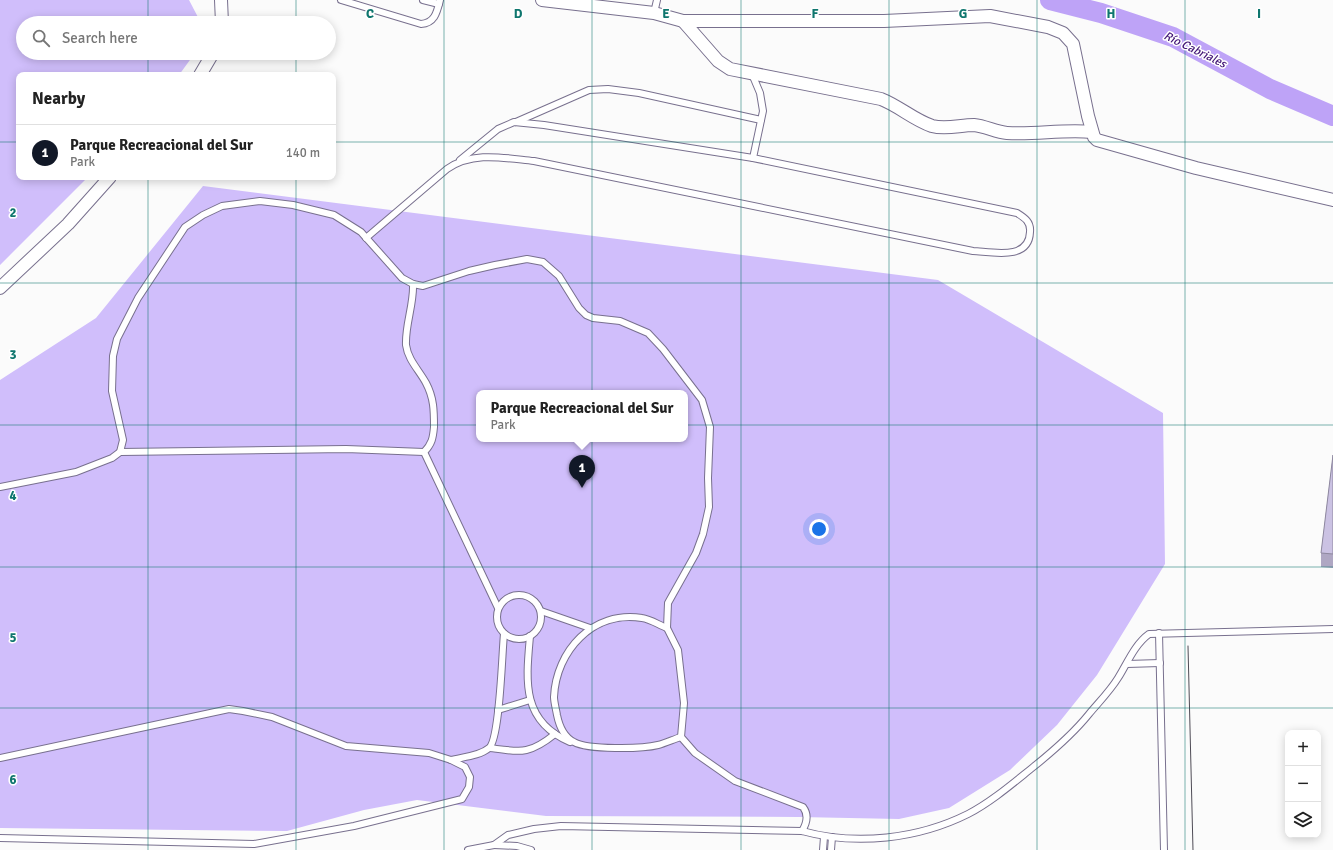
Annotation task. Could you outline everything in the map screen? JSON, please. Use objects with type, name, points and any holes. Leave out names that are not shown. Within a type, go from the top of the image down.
[{"type":"street","points":[[221,0],[222,16]]},
{"type":"street","points":[[550,1],[654,13],[684,21],[884,21],[990,16],[1048,27],[1063,33],[1073,44],[1092,132],[1097,140],[1196,168],[1333,200]]},
{"type":"street","points":[[684,21],[718,61],[730,69],[881,99],[896,104],[918,120],[933,126],[948,128],[976,125],[1007,133],[1077,130],[1092,132]]},
{"type":"street","points":[[202,72],[209,60]]},
{"type":"street","points":[[0,288],[68,224],[107,180]]},
{"type":"lane","points":[[342,0],[421,24],[427,24],[432,21],[436,15],[439,2],[423,0]]},
{"type":"lane","points":[[654,13],[657,0]]},
{"type":"lane","points":[[752,74],[760,93],[763,111],[753,158]]},
{"type":"lane","points":[[366,238],[498,130],[589,90],[608,89],[638,93],[761,120]]},
{"type":"lane","points":[[459,161],[474,158],[501,158],[534,162],[973,251],[1012,253],[1022,250],[1029,242],[1030,227],[1026,218],[1017,213],[753,158],[544,124],[514,122]]},
{"type":"lane","points":[[120,452],[122,440],[112,391],[114,356],[118,339],[138,298],[185,227],[203,215],[222,206],[260,201],[305,208],[334,215],[348,223],[366,238],[402,278],[413,284],[423,286],[469,271],[527,259],[543,262],[559,276],[579,308],[586,315],[593,318],[620,321],[648,333],[664,349],[702,400],[710,427],[708,478],[709,508],[703,534],[696,553],[668,603],[667,628],[678,650],[684,703],[681,737],[695,753],[735,781],[803,807],[807,818],[802,831]]},
{"type":"lane","points":[[0,487],[76,472],[112,458],[120,452],[346,449],[424,452],[430,446],[433,438],[434,405],[426,382],[414,366],[406,345],[413,295],[413,284]]},
{"type":"lane","points":[[424,452],[498,608],[497,622],[504,634],[497,724],[490,748]]},
{"type":"lane","points":[[498,608],[507,597],[521,594],[534,600],[541,612],[539,626],[530,636],[516,639],[504,634]]},
{"type":"lane","points":[[541,612],[590,628]]},
{"type":"lane","points":[[574,742],[559,725],[554,697],[559,671],[570,646],[590,628],[615,618],[642,618],[667,628]]},
{"type":"lane","points":[[494,845],[508,835],[534,829],[562,826],[802,831],[824,837],[870,838],[904,835],[936,827],[968,814],[1007,789],[1043,759],[1084,720],[1117,680],[1141,640],[1149,634],[1333,629]]},
{"type":"lane","points":[[1159,633],[1164,850]]},
{"type":"lane","points":[[530,636],[526,677],[530,700],[537,718],[555,734],[574,742],[596,746],[630,748],[658,745],[681,737]]},
{"type":"lane","points":[[1127,664],[1160,663]]},
{"type":"lane","points":[[498,710],[530,700]]},
{"type":"lane","points":[[0,758],[229,709],[272,717],[346,746],[429,753],[451,760],[464,767],[470,777],[469,787],[462,799],[354,826],[254,844],[0,838]]},
{"type":"lane","points":[[451,760],[482,752],[490,748],[520,751],[534,749],[555,734]]},
{"type":"lane","points":[[823,850],[824,837]]},
{"type":"lane","points":[[831,850],[832,837]]},
{"type":"lane","points":[[468,850],[494,845],[517,846],[531,850]]},
{"type":"shaded area","points":[[0,0],[189,0],[197,16],[16,16],[16,60],[190,60],[181,72],[16,72],[16,180],[85,180],[0,265]]},
{"type":"shaded area","points":[[203,186],[938,280],[1163,413],[1165,564],[1097,675],[1057,725],[1010,770],[949,808],[899,819],[546,816],[417,800],[364,810],[287,831],[0,828],[0,380],[96,318]]},
{"type":"building","points":[[1333,455],[1333,554],[1321,553]]},
{"type":"waterway","name":"Río Cabriales","points":[[1050,0],[1101,13],[1173,37],[1270,89],[1333,116]]},
{"type":"tram line","points":[[1188,646],[1193,850]]},
{"type":"place","name":"Parque Recreacional del Sur","points":[[582,488]]}]
